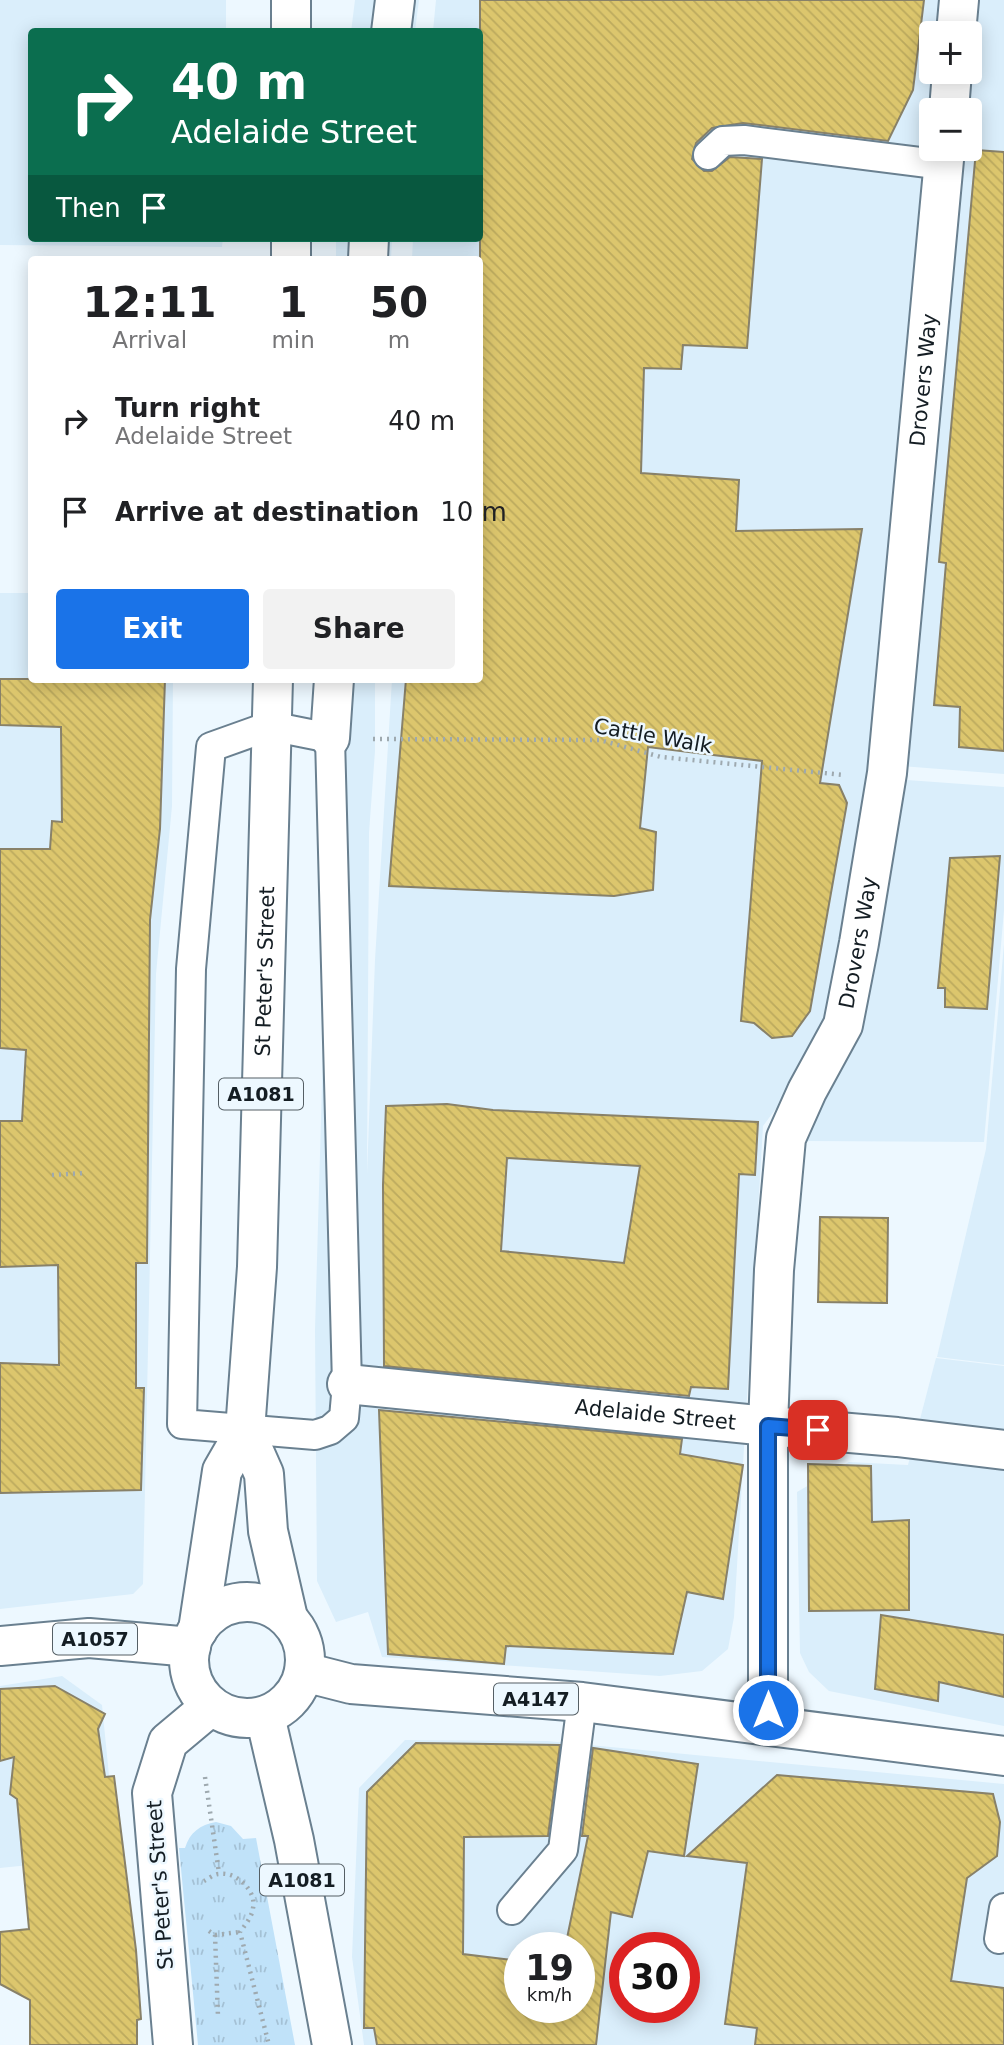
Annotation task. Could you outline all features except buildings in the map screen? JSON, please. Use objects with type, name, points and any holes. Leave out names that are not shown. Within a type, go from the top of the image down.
[{"type":"main road","points":[[291,0],[291,28]]},
{"type":"main road","points":[[392,28],[395,0]]},
{"type":"main road","points":[[957,21],[959,0]]},
{"type":"main road","name":"Drovers Way","points":[[768,1725],[768,1426],[774,1270],[786,1138],[807,1091],[844,1025],[887,772],[944,161]]},
{"type":"main road","name":"St Peter's Street","points":[[194,1639],[222,1471],[245,1431],[257,1267],[273,683]]},
{"type":"main road","points":[[330,738],[334,683]]},
{"type":"main road","name":"Adelaide Street","points":[[347,1384],[897,1437],[1004,1450]]},
{"type":"main road","name":"St Peter's Street","points":[[245,1431],[264,1474],[268,1531],[288,1619]]},
{"type":"main road","points":[[194,1639],[209,1617],[240,1603],[257,1603],[274,1608],[288,1619]]},
{"type":"main road","name":"A1081","points":[[288,1619],[303,1644],[304,1672]]},
{"type":"main road","name":"A1057","points":[[0,1646],[89,1638],[194,1639]]},
{"type":"main road","name":"A1081","points":[[194,1639],[193,1680],[211,1706]]},
{"type":"main road","points":[[168,1742],[211,1706],[228,1715],[246,1718],[265,1716],[283,1706],[296,1691],[304,1672]]},
{"type":"main road","name":"A4147","points":[[304,1672],[351,1684],[582,1702],[1004,1756]]},
{"type":"main road","name":"A1081","points":[[265,1716],[294,1840],[332,2045]]},
{"type":"main road","name":"St Peter's Street","points":[[168,1742],[152,1793],[173,2045]]},
{"type":"lane","points":[[708,155],[723,141],[744,140],[919,155]]},
{"type":"lane","points":[[270,726],[330,738],[347,1384],[344,1418],[330,1430],[315,1435],[182,1424],[191,969],[211,747],[270,726]]},
{"type":"lane","points":[[512,1910],[563,1850],[582,1702]]},
{"type":"lane","points":[[999,1939],[1004,1908]]},
{"type":"path","name":"Cattle Walk","points":[[330,738],[600,740],[661,757],[865,777],[887,772]]},
{"type":"path","points":[[52,1175],[85,1173]]},
{"type":"path","points":[[168,1742],[198,1755],[202,1760],[219,1873],[240,1879],[252,1897],[254,1908],[240,1932],[269,2045]]},
{"type":"path","points":[[215,1935],[240,1932]]},
{"type":"shaded area","points":[[0,0],[226,0],[226,28],[28,28],[28,242],[223,242],[222,247],[0,245]]},
{"type":"shaded area","points":[[355,0],[419,0],[415,28],[352,28]]},
{"type":"shaded area","points":[[436,0],[1004,0],[1004,774],[901,766],[836,1028],[763,1126],[734,1617],[728,1649],[702,1671],[660,1676],[382,1657],[368,1612],[336,1622],[317,1581],[315,1330],[323,1049],[324,683],[375,683],[375,751],[369,833],[367,1174],[375,960],[392,683],[483,683],[483,256],[412,256],[413,242],[483,242],[483,28],[433,28]]},
{"type":"shaded area","points":[[336,242],[392,242],[391,256],[336,256]]},
{"type":"shaded area","points":[[0,593],[28,593],[28,683],[173,683],[172,806],[156,974],[143,1584],[133,1594],[0,1609]]},
{"type":"shaded area","points":[[893,779],[1004,787],[1004,910],[984,1142],[806,1141],[815,1117]]},
{"type":"shaded area","points":[[1004,944],[1004,1365],[937,1357],[986,1149]]},
{"type":"shaded area","points":[[936,1358],[1004,1366],[1004,1726],[829,1691],[809,1672],[800,1653],[797,1492],[849,1462],[908,1465]]},
{"type":"shaded area","points":[[62,1676],[102,1705],[117,1856],[0,1868],[0,1686]]},
{"type":"shaded area","points":[[405,1740],[547,1741],[1004,1784],[1004,2045],[364,2045],[352,1957],[359,1788]]},
{"type":"green space","points":[[216,1822],[231,1826],[243,1839],[256,1838],[295,2045],[198,2045],[179,1848],[185,1848],[196,1830]]},
{"type":"route","points":[[768,1710],[768,1426],[818,1430]]}]
